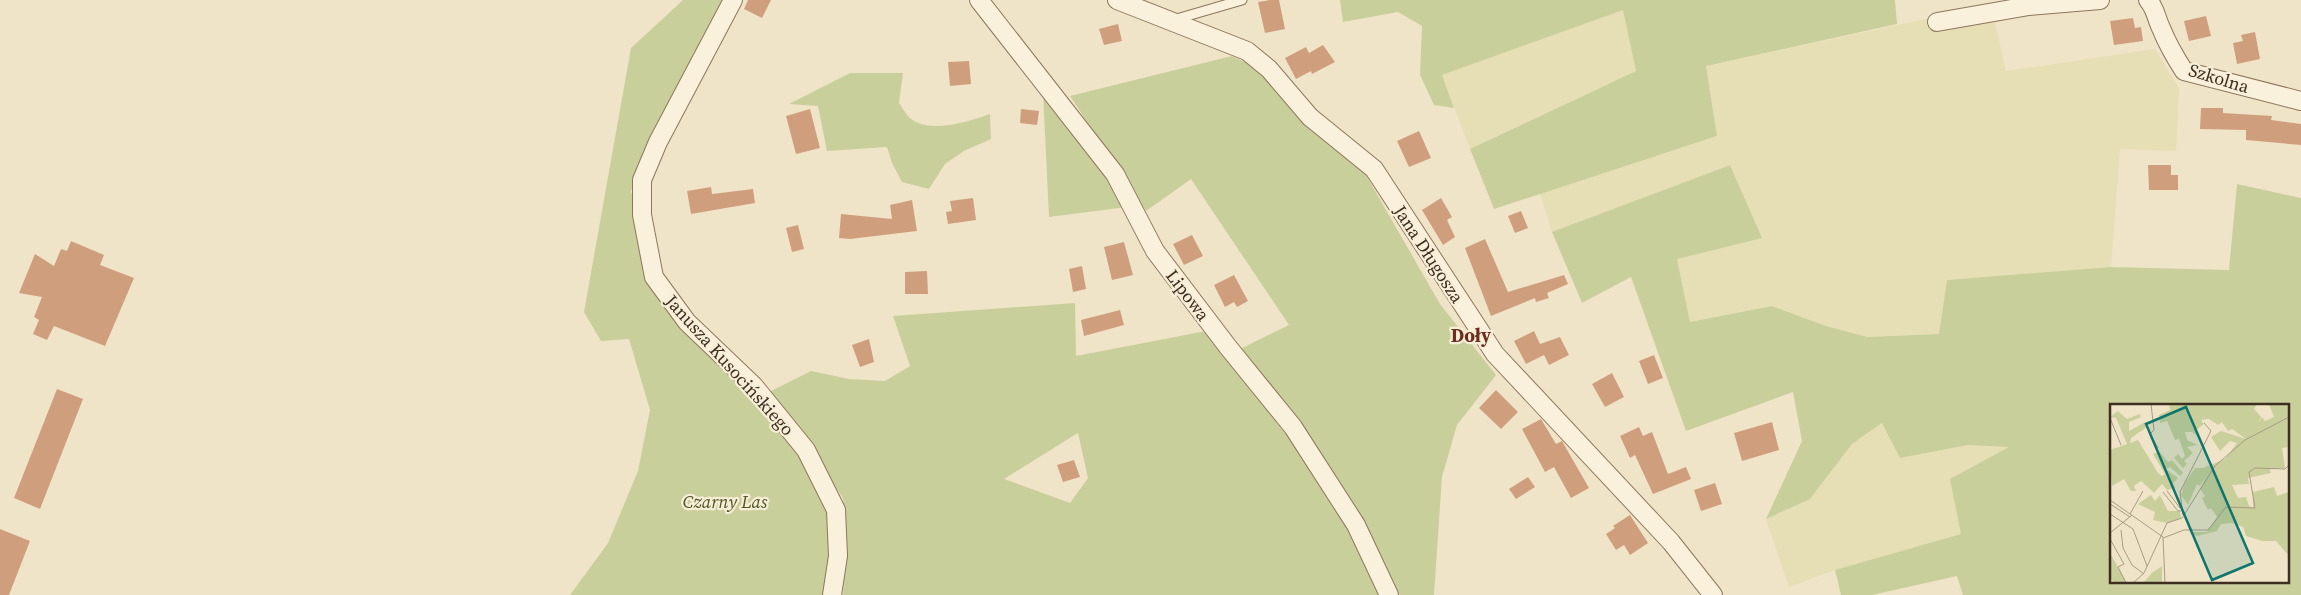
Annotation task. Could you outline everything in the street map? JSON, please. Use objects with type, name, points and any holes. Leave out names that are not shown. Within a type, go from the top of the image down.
[{"type":"street","name":"Janusza Kusocińskiego","points":[[734,0],[689,80],[648,164],[642,180],[642,215],[654,278],[687,322],[754,386],[806,450],[836,510],[838,556],[832,595]]},
{"type":"street","name":"Lipowa","points":[[979,0],[1115,174],[1155,251],[1228,347],[1293,427],[1356,525],[1389,595]]},
{"type":"street","name":"Jana Długosza","points":[[1117,0],[1247,51],[1268,69],[1310,117],[1374,169],[1495,354],[1565,426],[1671,542],[1713,595]]},
{"type":"street","points":[[1937,22],[2029,6],[2100,0]]},
{"type":"street","name":"Szkolna","points":[[2148,0],[2154,7],[2163,34],[2184,70],[2301,101]]},
{"type":"lane","points":[[1172,21],[1242,0]]},
{"type":"shaded area","points":[[1991,5],[2006,71],[2155,49],[2179,88],[2176,151],[2120,149],[2111,267],[1947,280],[1939,334],[1867,337],[1826,326],[1772,306],[1690,322],[1677,259],[1729,165],[1552,232],[1540,193],[1717,136],[1706,66]]},
{"type":"shaded area","points":[[1623,9],[1636,71],[1470,149],[1442,75]]},
{"type":"shaded area","points":[[1883,423],[1900,458],[1968,445],[2010,446],[1961,534],[1835,570],[1789,587],[1766,519],[1810,499],[1852,444]]},
{"type":"green space","name":"Czarny Las","points":[[683,0],[728,0],[651,144],[631,191],[653,278],[804,451],[835,510],[832,595],[570,595],[608,543],[638,471],[650,410],[629,339],[601,341],[584,312],[631,48]]},
{"type":"green space","points":[[1340,0],[1895,0],[1897,24],[1706,66],[1717,136],[1494,209],[1470,149],[1636,71],[1623,10],[1442,75],[1454,108],[1434,105],[1420,75],[1422,26],[1398,12],[1343,22]]},
{"type":"green space","points":[[1232,56],[1254,66],[1363,170],[1440,304],[1496,375],[1457,425],[1442,477],[1434,595],[1400,595],[1385,572],[1393,595],[843,595],[846,526],[843,498],[767,393],[811,371],[849,379],[885,381],[910,366],[893,316],[1075,303],[1076,356],[1206,331],[1312,468],[1238,350],[1289,325],[1191,179],[1146,211],[1070,96]],"holes":[[[1078,433],[1088,478],[1070,503],[1004,479]]]},
{"type":"green space","points":[[850,73],[903,73],[899,103],[907,115],[916,122],[926,125],[948,125],[990,114],[991,139],[964,151],[945,164],[929,189],[902,182],[892,163],[887,147],[827,151],[818,106],[789,104]]},
{"type":"green space","points":[[1043,92],[1127,207],[1049,217]]},
{"type":"green space","points":[[1730,165],[1762,238],[1677,259],[1690,322],[1772,306],[1826,326],[1867,337],[1939,334],[1947,280],[2111,267],[2229,270],[2237,184],[2301,198],[2301,595],[1963,595],[1957,576],[1872,595],[1841,595],[1835,570],[1961,534],[1950,479],[2009,447],[1968,445],[1900,458],[1882,423],[1852,444],[1810,499],[1766,519],[1802,441],[1793,392],[1686,431],[1631,277],[1582,303],[1552,232]]},
{"type":"building","points":[[748,0],[771,0],[762,18],[744,9]]},
{"type":"building","points":[[1279,0],[1285,29],[1265,33],[1258,2]]},
{"type":"building","points":[[2206,16],[2211,36],[2189,41],[2184,21]]},
{"type":"building","points":[[2133,18],[2135,28],[2141,27],[2143,41],[2114,45],[2110,21]]},
{"type":"building","points":[[1118,24],[1122,41],[1104,45],[1099,29]]},
{"type":"building","points":[[2255,32],[2260,59],[2237,64],[2233,43],[2243,41],[2241,35]]},
{"type":"building","points":[[1323,45],[1335,62],[1312,74],[1311,71],[1296,79],[1285,58],[1306,47],[1309,53]]},
{"type":"building","points":[[969,61],[971,84],[950,86],[948,62]]},
{"type":"building","points":[[2201,108],[2223,108],[2223,113],[2272,116],[2271,120],[2301,124],[2301,145],[2246,140],[2246,130],[2200,129]]},
{"type":"building","points":[[810,109],[820,148],[796,154],[786,116]]},
{"type":"building","points":[[1021,109],[1039,111],[1037,125],[1020,123]]},
{"type":"building","points":[[1419,131],[1431,158],[1409,167],[1397,141]]},
{"type":"building","points":[[2148,165],[2171,165],[2171,175],[2178,175],[2178,190],[2149,190]]},
{"type":"building","points":[[711,187],[712,194],[753,189],[755,203],[691,214],[687,191]]},
{"type":"building","points":[[973,198],[976,220],[948,224],[946,212],[952,211],[950,201]]},
{"type":"building","points":[[1441,198],[1452,217],[1447,220],[1455,237],[1443,245],[1422,210]]},
{"type":"building","points":[[912,200],[917,231],[850,239],[839,238],[841,214],[892,219],[890,205]]},
{"type":"building","points":[[1521,211],[1528,228],[1515,233],[1508,216]]},
{"type":"building","points":[[798,225],[804,249],[792,252],[786,228]]},
{"type":"building","points":[[1192,235],[1203,256],[1184,265],[1173,244]]},
{"type":"building","points":[[1485,239],[1508,292],[1564,275],[1568,284],[1547,293],[1549,298],[1536,302],[1535,298],[1491,316],[1465,248]]},
{"type":"building","points":[[71,241],[104,255],[100,265],[134,278],[105,346],[54,326],[47,340],[33,334],[39,320],[34,317],[42,297],[19,293],[35,254],[54,266],[61,249],[67,251]]},
{"type":"building","points":[[1124,242],[1133,275],[1112,280],[1104,247]]},
{"type":"building","points":[[1082,266],[1086,289],[1073,292],[1069,269]]},
{"type":"building","points":[[927,271],[928,294],[905,294],[905,272]]},
{"type":"building","points":[[1234,275],[1248,301],[1237,307],[1234,302],[1225,307],[1214,285]]},
{"type":"building","points":[[1120,310],[1124,325],[1084,336],[1081,320]]},
{"type":"building","points":[[1534,331],[1540,344],[1560,337],[1569,355],[1549,365],[1544,355],[1526,364],[1514,341]]},
{"type":"building","points":[[869,339],[874,362],[860,367],[852,345]]},
{"type":"building","points":[[1654,355],[1663,378],[1648,384],[1639,361]]},
{"type":"building","points":[[1612,373],[1624,397],[1605,407],[1592,384]]},
{"type":"building","points":[[57,389],[83,399],[40,509],[14,498]]},
{"type":"building","points":[[1496,390],[1518,412],[1501,429],[1479,408]]},
{"type":"building","points":[[1541,419],[1556,444],[1562,441],[1589,488],[1571,498],[1554,467],[1545,472],[1522,429]]},
{"type":"building","points":[[1772,422],[1779,450],[1742,461],[1734,433]]},
{"type":"building","points":[[1639,427],[1643,436],[1652,432],[1668,474],[1686,467],[1691,479],[1653,494],[1635,455],[1630,458],[1620,436]]},
{"type":"building","points":[[1074,460],[1080,477],[1063,482],[1057,465]]},
{"type":"building","points":[[1528,477],[1535,487],[1516,499],[1509,489]]},
{"type":"building","points":[[1715,483],[1722,504],[1701,511],[1694,490]]},
{"type":"building","points":[[1630,515],[1648,543],[1630,555],[1624,545],[1616,550],[1606,534],[1615,528],[1613,526]]},
{"type":"building","points":[[0,529],[30,541],[9,595],[0,595]]},
{"type":"district","name":"Doły","points":[[1471,335]]}]
